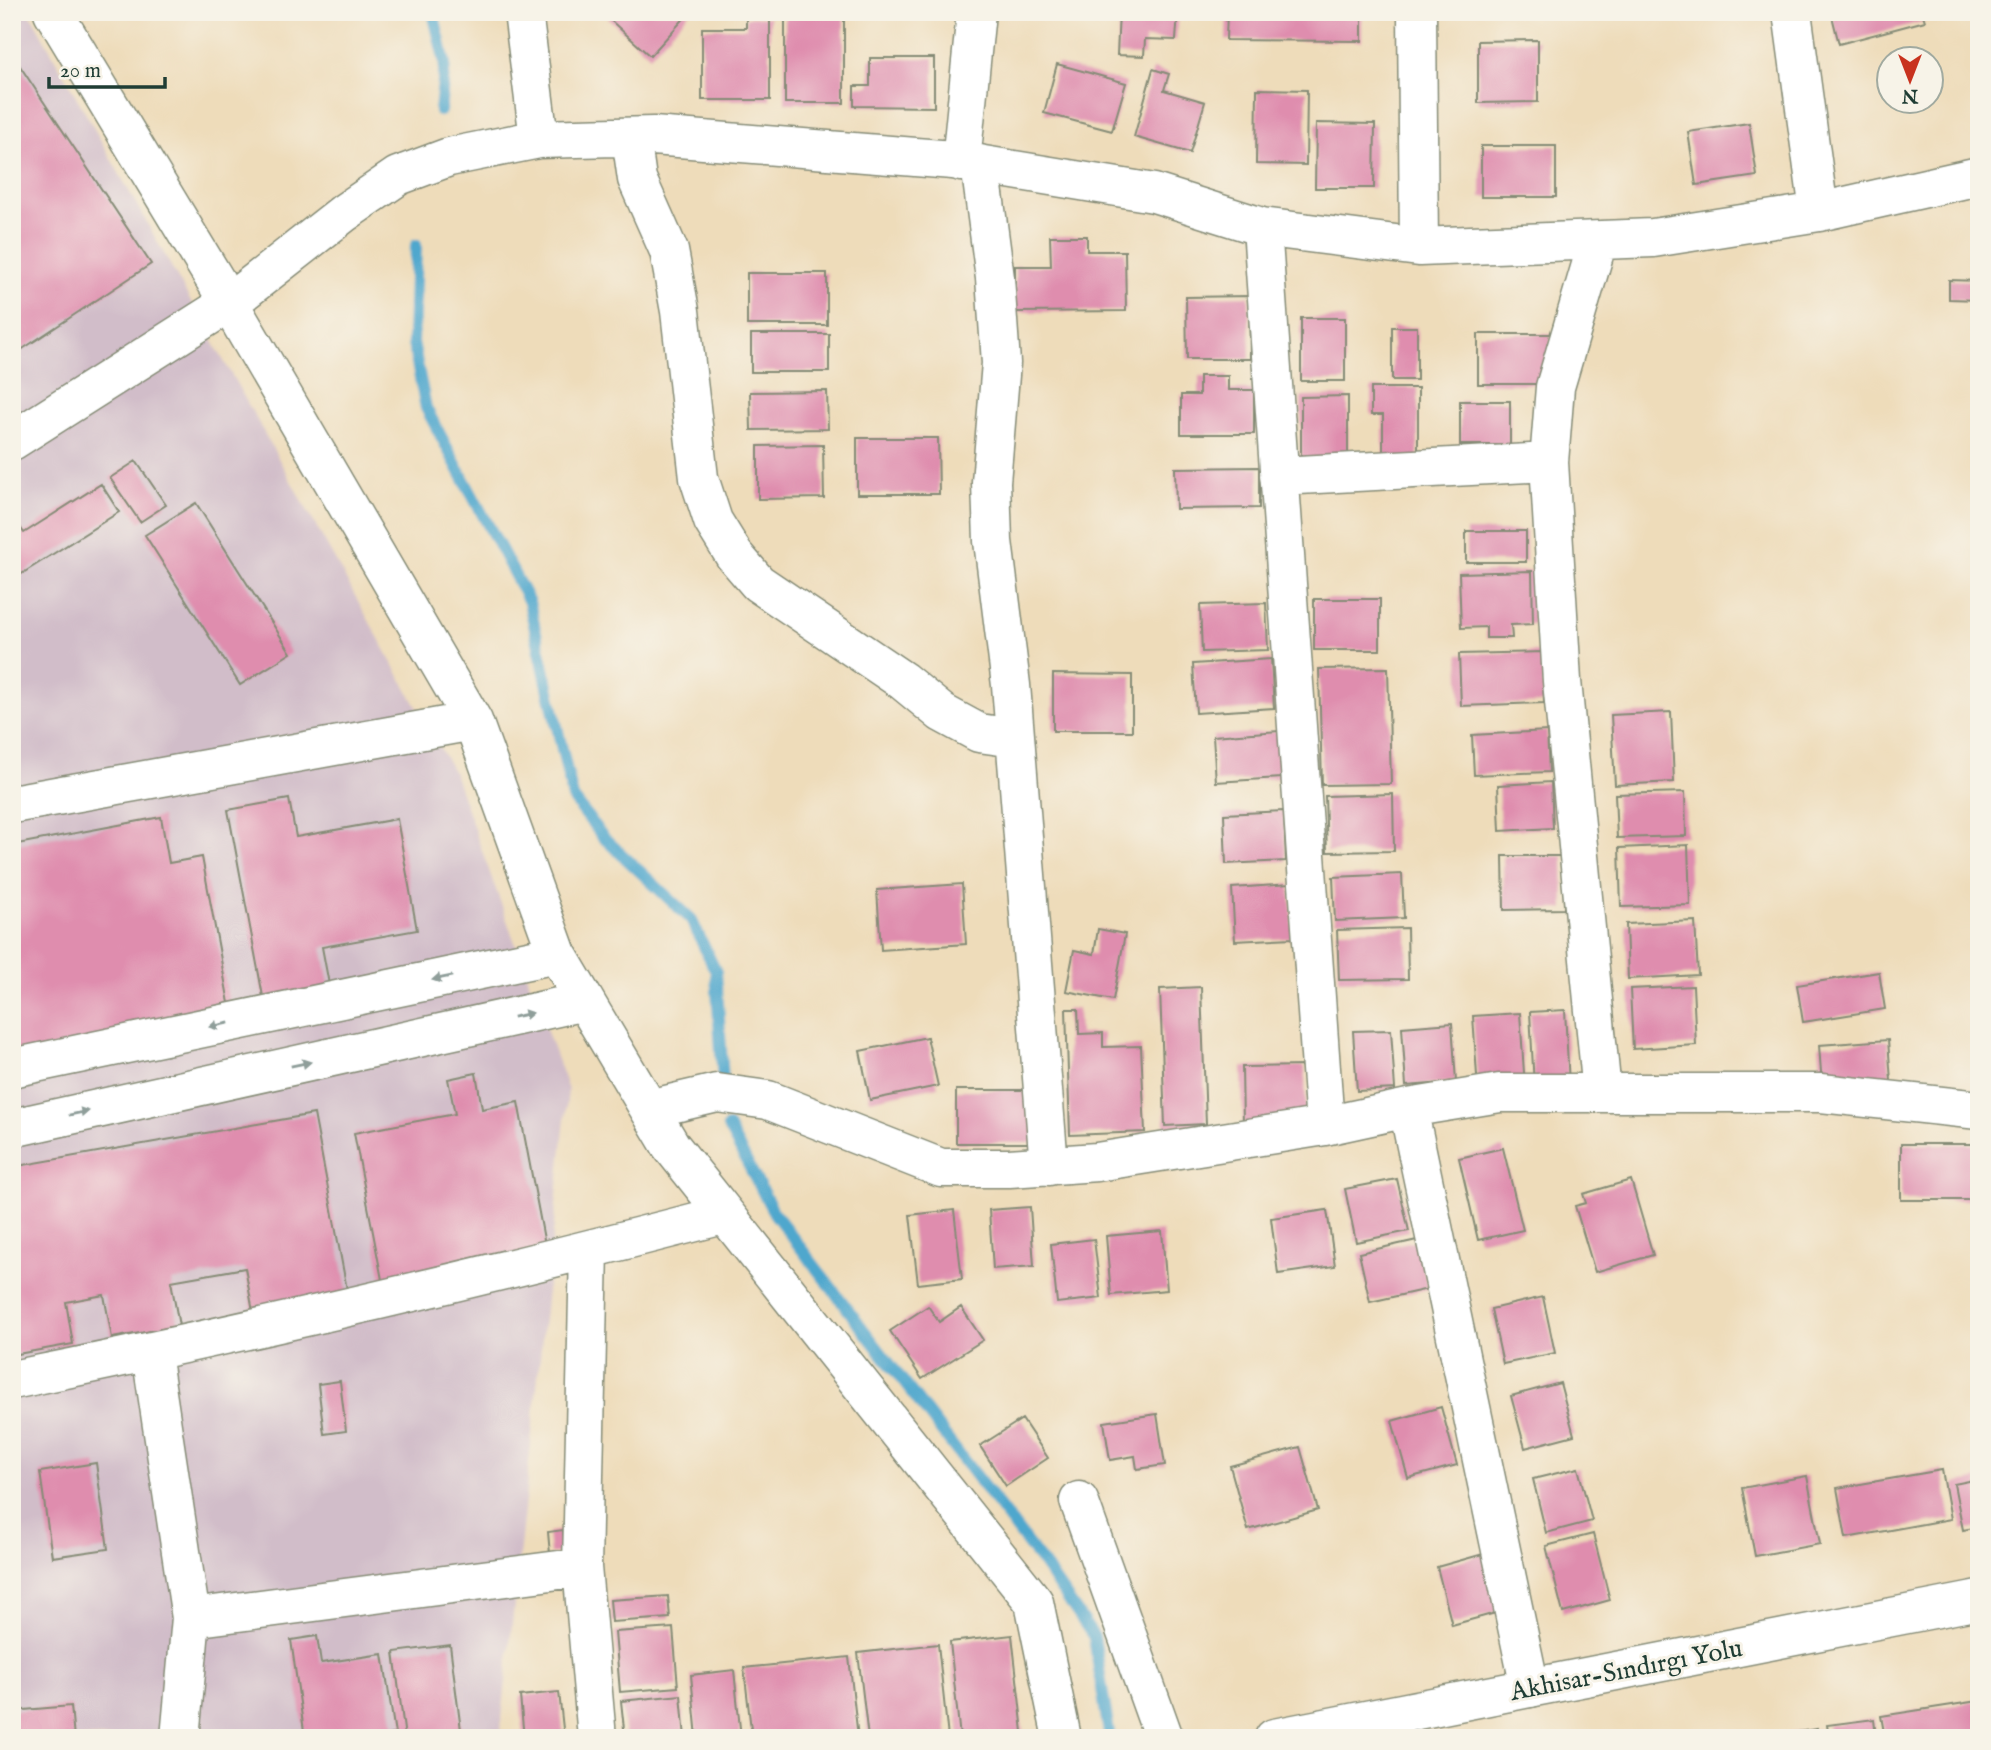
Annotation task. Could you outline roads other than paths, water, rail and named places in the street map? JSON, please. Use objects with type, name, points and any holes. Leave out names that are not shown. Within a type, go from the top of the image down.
[{"type":"street","points":[[53,12],[229,303],[473,721],[557,954],[671,1146],[723,1215],[1034,1602],[1062,1738]]},
{"type":"street","points":[[523,12],[539,139]]},
{"type":"street","points":[[976,12],[971,163],[995,278],[1001,363],[991,482],[993,541],[1015,738],[1049,1166]]},
{"type":"street","points":[[1417,12],[1419,247]]},
{"type":"street","points":[[1792,12],[1819,212]]},
{"type":"street","points":[[12,441],[229,303],[344,213],[398,176],[449,156],[539,139],[631,137],[971,163],[1154,193],[1262,227],[1419,247],[1653,238],[1819,212],[1979,176]]},
{"type":"street","points":[[631,137],[637,180],[669,251],[680,311],[699,478],[713,521],[734,555],[758,583],[903,681],[942,713],[979,733],[1015,738]]},
{"type":"street","points":[[1262,227],[1325,1126]]},
{"type":"street","points":[[1598,241],[1555,387],[1549,462],[1562,681],[1602,1093]]},
{"type":"street","points":[[1279,476],[1549,462]]},
{"type":"street","points":[[12,804],[473,721]]},
{"type":"street","points":[[12,1068],[557,954]]},
{"type":"street","points":[[12,1128],[585,1002]]},
{"type":"street","points":[[649,1109],[717,1093],[768,1100],[941,1168],[1049,1166],[1097,1162],[1325,1126],[1408,1108],[1500,1093],[1821,1093],[1979,1110]]},
{"type":"street","points":[[1408,1108],[1530,1688]]},
{"type":"street","points":[[12,1380],[151,1353],[589,1250],[723,1215]]},
{"type":"street","points":[[589,1250],[582,1567],[597,1738]]},
{"type":"street","points":[[151,1353],[191,1618],[180,1738]]},
{"type":"street","points":[[1079,1501],[1164,1738]]},
{"type":"street","points":[[191,1618],[582,1567]]},
{"type":"street","name":"Akhisar-Sındırgı Yolu","points":[[1274,1738],[1979,1600]]},
{"type":"waterway","points":[[433,12],[445,63],[440,111]]},
{"type":"waterway","points":[[416,245],[413,343],[426,408],[529,602],[573,798],[603,837],[691,919],[716,972],[723,1081]]},
{"type":"waterway","points":[[728,1127],[774,1213],[1044,1565],[1094,1637],[1109,1733]]}]
